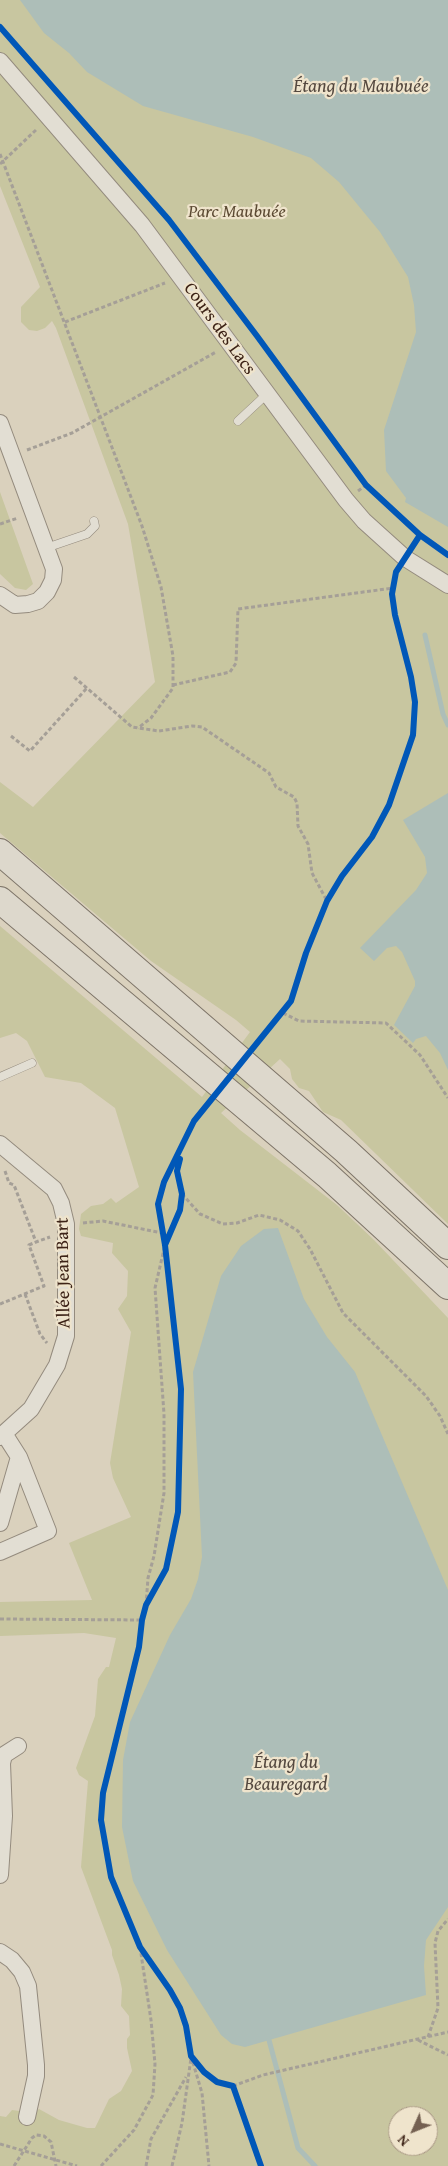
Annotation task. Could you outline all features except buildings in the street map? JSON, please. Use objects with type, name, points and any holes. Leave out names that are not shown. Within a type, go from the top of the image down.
[{"type":"highway","points":[[0,852],[264,1079],[448,1246]]},
{"type":"highway","points":[[0,900],[327,1175],[448,1286]]},
{"type":"street","name":"Cours des Lacs","points":[[0,61],[142,225],[346,500],[364,521],[405,558],[448,585]]},
{"type":"street","points":[[0,423],[54,569],[54,580],[47,592],[38,600],[28,604],[15,605],[0,595]]},
{"type":"street","name":"Allée Jean Bart","points":[[0,1144],[54,1189],[61,1203],[66,1224],[66,1336],[57,1365],[31,1409],[2,1436]]},
{"type":"street","points":[[0,1552],[48,1531],[19,1457],[2,1436]]},
{"type":"street","points":[[0,1523],[19,1457]]},
{"type":"street","points":[[0,1875],[4,1816],[2,1763],[4,1755],[18,1746]]},
{"type":"street","points":[[0,1937],[0,1952],[12,1960],[22,1972],[28,1986],[36,2070],[27,2117]]},
{"type":"lane","points":[[238,422],[267,394]]},
{"type":"lane","points":[[46,548],[87,534],[95,526],[94,521]]},
{"type":"lane","points":[[0,1077],[32,1063]]},
{"type":"path","points":[[1,162],[37,129]]},
{"type":"path","points":[[0,154],[1,162],[65,322],[142,526],[161,587],[173,656],[173,685],[168,696],[151,718],[138,728]]},
{"type":"path","points":[[65,322],[166,283]]},
{"type":"path","points":[[14,460],[24,451],[72,433],[231,344]]},
{"type":"path","points":[[173,685],[230,672],[236,663],[238,609],[393,591],[396,572],[405,558]]},
{"type":"path","points":[[74,677],[120,718],[138,728],[159,732],[192,726],[202,728],[269,774],[276,787],[294,797],[298,803],[298,826],[308,844],[312,872],[327,903]]},
{"type":"path","points":[[12,736],[30,751],[87,688]]},
{"type":"path","points":[[327,903],[332,893]]},
{"type":"path","points":[[278,1018],[285,1010],[299,1021],[386,1023],[420,1055],[448,1098]]},
{"type":"path","points":[[3,1165],[9,1182],[14,1185],[36,1242]]},
{"type":"path","points":[[180,1186],[181,1202]]},
{"type":"path","points":[[182,1194],[200,1214],[223,1224],[237,1223],[259,1215],[280,1220],[298,1232],[310,1249],[343,1313],[426,1396],[440,1416],[448,1434]]},
{"type":"path","points":[[74,1223],[103,1222],[162,1232]]},
{"type":"path","points":[[160,1223],[167,1264]]},
{"type":"path","points":[[0,1304],[44,1286],[29,1245],[52,1235]]},
{"type":"path","points":[[141,1629],[146,1604],[148,1578],[154,1556],[164,1493],[164,1414],[156,1288],[165,1245],[169,1236]]},
{"type":"path","points":[[25,1294],[40,1334]]},
{"type":"path","points":[[146,1604],[154,1592]]},
{"type":"path","points":[[0,1619],[142,1620]]},
{"type":"path","points":[[427,2038],[438,2008],[434,1943],[438,1931],[448,1919]]},
{"type":"path","points":[[136,1939],[149,1961]]},
{"type":"path","points":[[101,2166],[134,2130],[153,2096],[155,2064],[151,2020],[140,1947]]},
{"type":"path","points":[[225,2084],[233,2086],[288,2069],[448,2032]]},
{"type":"path","points":[[417,2040],[448,2055]]},
{"type":"path","points":[[191,2053],[204,2072]]},
{"type":"path","points":[[172,2166],[182,2123],[191,2053]]},
{"type":"path","points":[[191,2053],[202,2093],[209,2166]]},
{"type":"path","points":[[146,2166],[151,2139],[188,2073]]},
{"type":"path","points":[[233,2086],[236,2094]]},
{"type":"path","points":[[14,2166],[32,2138],[36,2136],[44,2136],[51,2142],[56,2166]]},
{"type":"path","points":[[0,2144],[78,2166]]},
{"type":"green space","name":"Parc Maubuée","points":[[0,0],[448,0],[448,1224],[341,1120],[323,1112],[309,1091],[299,1088],[292,1079],[290,1069],[280,1059],[221,1113],[240,1130],[337,1205],[374,1240],[448,1318],[448,2166],[0,2166],[0,2116],[6,2117],[12,2110],[34,2113],[39,2109],[59,2120],[87,2128],[95,2128],[109,2099],[121,2091],[132,2071],[127,2048],[127,2039],[130,2035],[129,2016],[121,2006],[122,1989],[119,1975],[112,1950],[81,1867],[88,1781],[79,1775],[76,1768],[95,1716],[98,1679],[106,1667],[109,1667],[116,1638],[84,1633],[0,1636],[0,1602],[92,1600],[69,1543],[131,1517],[113,1478],[110,1463],[131,1332],[118,1309],[127,1296],[128,1271],[112,1253],[113,1243],[81,1236],[79,1229],[81,1214],[91,1206],[103,1204],[111,1198],[116,1203],[139,1187],[115,1108],[81,1083],[45,1077],[27,1041],[16,1033],[0,1038],[0,926],[202,1097],[250,1032],[236,1020],[151,961],[0,833],[0,782],[33,807],[155,682],[128,524],[56,328],[52,321],[45,328],[37,331],[29,330],[21,322],[21,307],[40,287],[0,186]]},
{"type":"green space","points":[[0,492],[33,584],[26,590],[15,588],[0,574]]},
{"type":"water","name":"Étang du Maubuée","points":[[20,0],[448,0],[448,527],[405,502],[406,498],[386,471],[384,430],[416,332],[414,305],[408,277],[380,232],[339,182],[311,158],[253,137],[143,106],[87,72],[69,53],[44,33]]},
{"type":"water","points":[[448,793],[448,1070],[440,1053],[426,1036],[416,1039],[413,1043],[394,1025],[415,986],[415,981],[402,952],[396,946],[387,948],[374,961],[360,948],[416,890],[427,873],[425,857],[403,820]]},
{"type":"water","name":"Étang du Beauregard","points":[[278,1228],[304,1299],[327,1337],[355,1372],[448,1590],[448,1907],[426,1940],[424,1966],[426,1995],[245,2047],[232,2044],[221,2035],[167,1950],[133,1881],[122,1827],[123,1760],[130,1722],[170,1635],[191,1599],[198,1579],[202,1557],[193,1372],[221,1276],[241,1246],[264,1229]]},
{"type":"waterway","points":[[425,635],[443,714],[448,725]]},
{"type":"waterway","points":[[269,2040],[298,2148],[315,2166]]},
{"type":"cycle path","points":[[0,27],[169,220],[366,485],[420,535],[448,555]]},
{"type":"cycle path","points":[[261,2166],[233,2086],[217,2082],[204,2072],[191,2056],[186,2026],[180,2008],[170,1990],[140,1947],[111,1877],[101,1820],[103,1793],[139,1647],[142,1620],[146,1605],[166,1569],[178,1512],[181,1389],[165,1245],[158,1204],[164,1182],[194,1121],[291,1001],[306,953],[327,901],[342,876],[372,837],[389,805],[413,735],[415,702],[392,594],[396,572],[420,535]]},
{"type":"cycle path","points":[[165,1245],[180,1210],[182,1194],[177,1171],[180,1159]]}]
